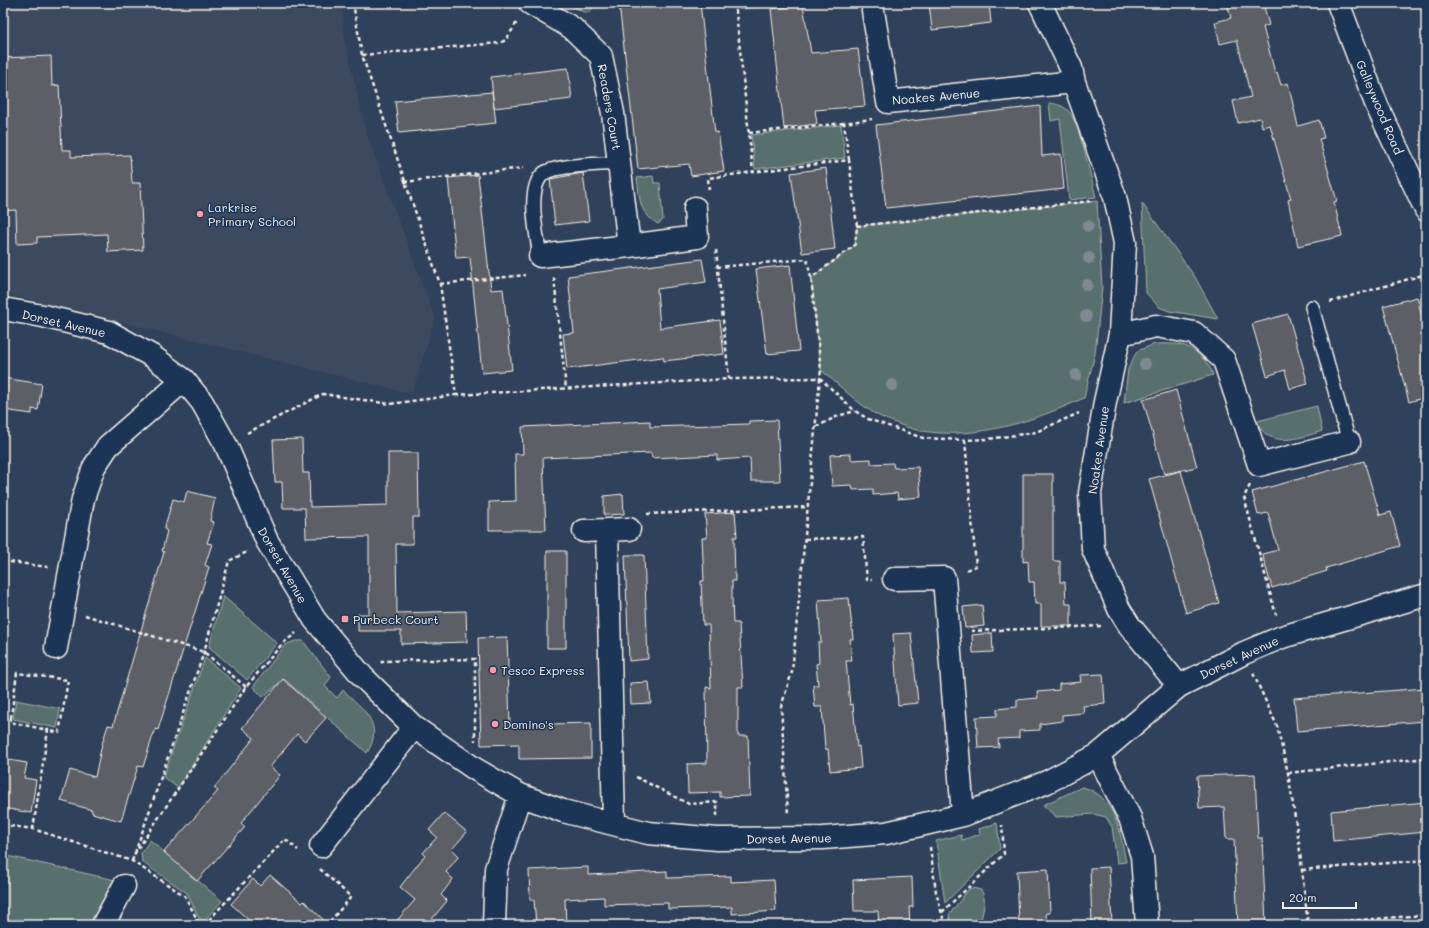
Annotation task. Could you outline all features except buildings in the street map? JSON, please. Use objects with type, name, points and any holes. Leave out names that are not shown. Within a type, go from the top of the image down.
[{"type":"street","name":"Readers Court","points":[[530,3],[572,28],[601,56],[613,113],[630,246]]},
{"type":"street","name":"Noakes Avenue","points":[[1040,3],[1071,68],[1074,82],[1115,197],[1125,244],[1120,334],[1105,402],[1090,493],[1094,549],[1119,609],[1129,625],[1179,686]]},
{"type":"street","name":"Galleywood Road","points":[[1338,3],[1377,106],[1426,210]]},
{"type":"street","name":"Noakes Avenue","points":[[873,11],[888,102],[1074,82]]},
{"type":"street","points":[[535,265],[630,246],[697,238],[694,208]]},
{"type":"street","name":"Dorset Avenue","points":[[3,309],[43,316],[109,332],[152,356],[184,380],[202,402],[226,445],[267,541],[315,620],[363,677],[414,727],[475,769],[520,795],[563,811],[648,833],[717,839],[823,838],[886,833],[963,815],[1047,782],[1098,755],[1179,686],[1244,653],[1282,638],[1426,595]]},
{"type":"street","points":[[1120,334],[1156,326],[1194,334],[1224,360],[1259,465],[1349,442]]},
{"type":"street","points":[[56,648],[83,499],[94,467],[108,446],[184,380]]},
{"type":"street","points":[[584,531],[629,529]]},
{"type":"street","points":[[607,530],[614,824]]},
{"type":"street","points":[[894,579],[944,578],[963,815]]},
{"type":"street","points":[[318,856],[414,727]]},
{"type":"street","points":[[1098,755],[1130,818],[1142,856],[1147,925]]},
{"type":"street","points":[[494,925],[496,869],[520,795]]},
{"type":"street","points":[[103,925],[124,886]]},
{"type":"lane","points":[[535,265],[533,199],[537,184],[543,174],[572,167],[619,163]]},
{"type":"lane","points":[[1312,307],[1349,442]]},
{"type":"path","points":[[354,3],[362,55],[440,284],[456,395]]},
{"type":"path","points":[[735,3],[753,172],[849,160]]},
{"type":"path","points":[[362,55],[499,43],[506,40],[518,21]]},
{"type":"path","points":[[749,133],[888,117],[888,102]]},
{"type":"path","points":[[811,278],[855,245],[858,226],[844,123]]},
{"type":"path","points":[[404,182],[524,168],[543,174]]},
{"type":"path","points":[[858,226],[1115,197]]},
{"type":"path","points":[[729,379],[717,267],[807,259],[811,278],[821,370],[792,672],[781,707],[790,838]]},
{"type":"path","points":[[440,284],[535,265],[553,272],[566,389]]},
{"type":"path","points":[[1312,307],[1426,274]]},
{"type":"path","points":[[226,445],[323,394],[390,404],[456,395],[729,379],[820,378],[855,411],[868,419],[923,438],[964,440],[989,440],[1036,432],[1105,402]]},
{"type":"path","points":[[816,427],[838,416],[855,411]]},
{"type":"path","points":[[944,578],[976,566],[964,440]]},
{"type":"path","points":[[1259,465],[1244,497],[1277,617]]},
{"type":"path","points":[[629,529],[631,514],[808,507]]},
{"type":"path","points":[[805,539],[863,537],[868,580],[894,579]]},
{"type":"path","points":[[132,861],[204,652],[229,561],[267,541]]},
{"type":"path","points":[[3,561],[70,570]]},
{"type":"path","points":[[63,609],[204,652],[246,687]]},
{"type":"path","points":[[135,853],[246,687],[282,644],[315,620]]},
{"type":"path","points":[[949,632],[1129,625]]},
{"type":"path","points":[[1244,653],[1277,726],[1288,773],[1308,924],[1426,914]]},
{"type":"path","points":[[363,677],[383,661],[475,659],[475,769]]},
{"type":"path","points":[[17,673],[68,680],[59,733],[10,722],[11,717],[17,673]]},
{"type":"path","points":[[3,716],[11,717]]},
{"type":"path","points":[[33,829],[48,730]]},
{"type":"path","points":[[1288,773],[1426,758]]},
{"type":"path","points":[[613,766],[689,804],[717,802],[717,839]]},
{"type":"path","points":[[926,824],[936,892],[945,925]]},
{"type":"path","points":[[942,912],[1004,854],[1002,824]]},
{"type":"path","points":[[3,825],[33,829],[132,861],[185,896],[200,925]]},
{"type":"path","points":[[204,925],[285,839],[300,852]]},
{"type":"path","points":[[318,856],[351,897],[326,925]]},
{"type":"path","points":[[1302,870],[1426,860]]},
{"type":"shaded area","name":"Larkrise Primary School","points":[[3,3],[341,3],[345,41],[367,135],[435,318],[412,394],[3,293]]},
{"type":"green space","points":[[567,3],[617,3],[617,5],[593,8],[587,14]]},
{"type":"green space","points":[[738,3],[792,3],[739,9]]},
{"type":"green space","points":[[1049,103],[1064,107],[1074,119],[1096,197],[1069,200],[1060,119],[1051,121]]},
{"type":"green space","points":[[841,125],[845,158],[755,169],[751,135]]},
{"type":"green space","points":[[653,176],[654,183],[660,183],[663,220],[658,224],[643,210],[637,178]]},
{"type":"green space","points":[[1097,201],[1102,287],[1095,354],[1084,398],[1025,421],[984,431],[943,433],[922,431],[901,425],[874,413],[858,402],[821,370],[811,278],[855,245],[857,226]]},
{"type":"green space","points":[[1142,203],[1195,277],[1218,319],[1169,311],[1159,307],[1146,293]]},
{"type":"green space","points":[[1155,344],[1178,344],[1190,348],[1209,366],[1213,375],[1124,403],[1128,369],[1137,351]]},
{"type":"green space","points":[[1317,406],[1322,431],[1295,439],[1276,439],[1268,436],[1262,430],[1257,421]]},
{"type":"green space","points":[[223,596],[277,643],[247,680],[209,647]]},
{"type":"green space","points":[[295,641],[303,641],[331,677],[325,686],[337,698],[343,690],[358,704],[369,718],[373,725],[374,734],[372,743],[367,753],[284,679],[263,697],[253,687],[285,645]]},
{"type":"green space","points":[[205,658],[241,688],[178,788],[163,777]]},
{"type":"green space","points":[[16,700],[60,709],[57,728],[13,719]]},
{"type":"green space","points":[[1082,787],[1093,791],[1102,798],[1109,807],[1118,828],[1126,862],[1117,863],[1112,827],[1106,817],[1093,814],[1056,817],[1043,805]]},
{"type":"green space","points":[[997,823],[1000,849],[945,903],[936,841],[961,835],[962,840],[980,834],[979,829]]},
{"type":"green space","points":[[150,840],[222,901],[204,921],[199,918],[187,893],[142,862],[141,853]]},
{"type":"green space","points":[[3,855],[115,880],[93,925],[3,925]]},
{"type":"green space","points":[[972,888],[981,890],[984,898],[984,907],[980,925],[951,925],[949,915],[968,890]]},
{"type":"place","name":"Larkrise Primary School","points":[[200,214]]},
{"type":"place","name":"Purbeck Court","points":[[345,619]]},
{"type":"place","name":"Tesco Express","points":[[493,670]]},
{"type":"place","name":"Domino's","points":[[495,724]]}]
